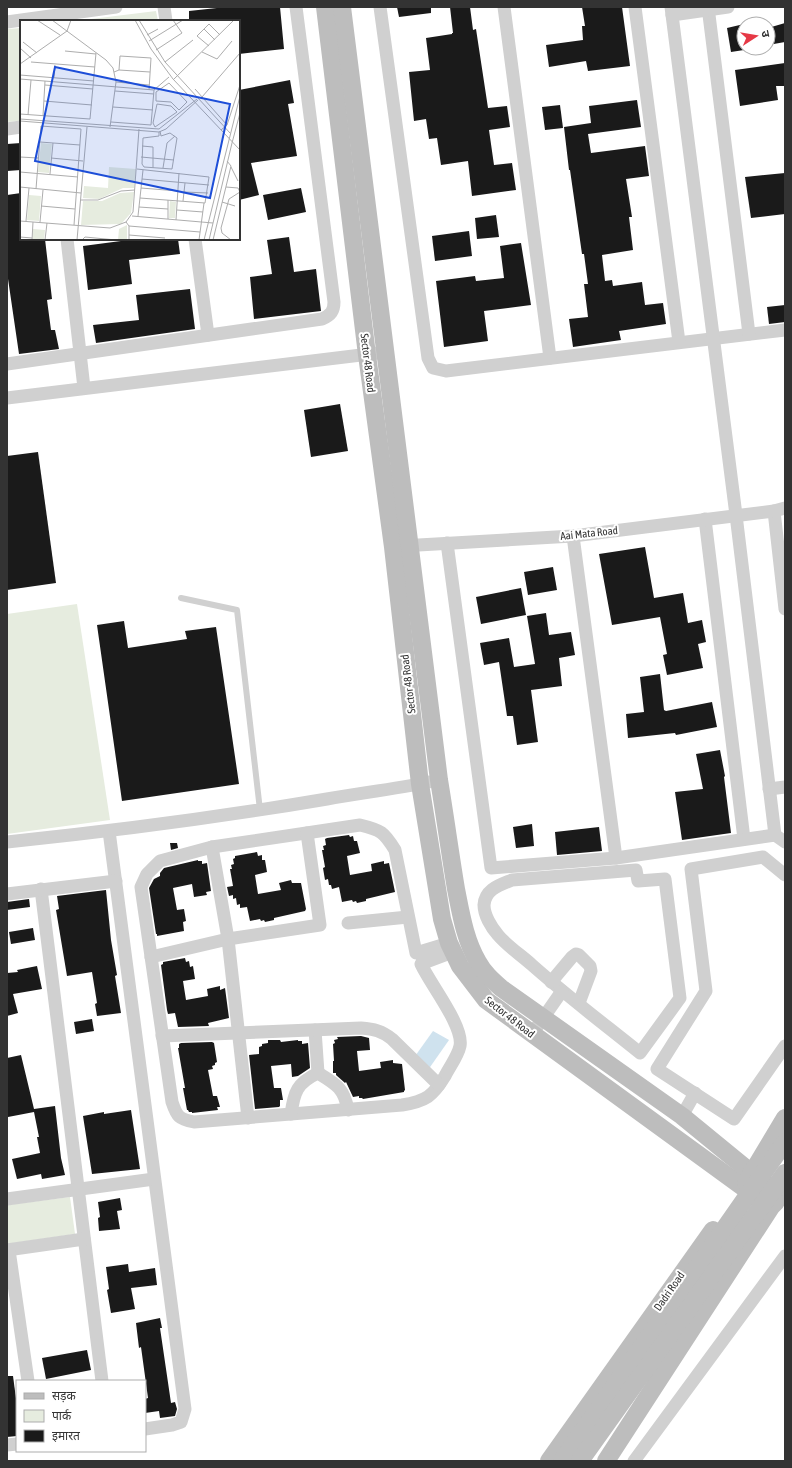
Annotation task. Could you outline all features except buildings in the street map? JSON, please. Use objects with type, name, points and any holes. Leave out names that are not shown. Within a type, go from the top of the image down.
[{"type":"street","points":[[7,22],[31,13],[116,7]]},
{"type":"street","points":[[164,7],[166,20]]},
{"type":"street","points":[[7,364],[322,319],[330,316],[334,310],[334,302],[296,7]]},
{"type":"street","name":"Sector 48 Road","points":[[324,7],[367,355],[401,546],[453,872],[468,941],[478,963],[500,988],[682,1116],[748,1180]]},
{"type":"street","name":"Sector 48 Road","points":[[342,7],[386,352],[420,784],[442,919],[451,948],[460,966],[486,1000],[532,1034],[748,1180],[779,1198]]},
{"type":"street","points":[[380,7],[428,358],[434,368],[446,371],[785,330]]},
{"type":"street","points":[[504,7],[550,358]]},
{"type":"street","points":[[635,7],[679,342]]},
{"type":"street","points":[[447,543],[491,868],[616,858],[744,839],[780,838],[770,789],[714,338],[671,11],[728,7]]},
{"type":"street","points":[[708,9],[749,334]]},
{"type":"street","points":[[7,129],[20,127]]},
{"type":"street","points":[[67,240],[84,388]]},
{"type":"street","points":[[195,240],[208,335]]},
{"type":"street","points":[[7,398],[386,352]]},
{"type":"street","points":[[779,509],[785,609]]},
{"type":"street","name":"Aai Mata Road","points":[[401,546],[573,536],[705,520],[779,509]]},
{"type":"street","points":[[705,520],[744,839]]},
{"type":"street","points":[[573,536],[616,858]]},
{"type":"street","points":[[7,842],[109,831],[260,810],[439,780]]},
{"type":"street","points":[[770,789],[785,787]]},
{"type":"street","points":[[360,825],[375,828],[386,836],[395,850],[411,937],[416,954],[451,948],[421,964],[427,977],[457,1026],[461,1037],[457,1055],[439,1085],[429,1097],[418,1103],[402,1105],[194,1122],[182,1119],[175,1111],[172,1102],[141,887],[147,874],[160,861],[212,847],[360,825]]},
{"type":"street","points":[[109,831],[185,1409],[181,1422],[172,1425],[146,1429]]},
{"type":"street","points":[[151,957],[228,939],[320,925],[307,833]]},
{"type":"street","points":[[212,847],[228,939],[248,1118]]},
{"type":"street","points":[[785,875],[763,857],[691,869],[706,991],[657,1069],[734,1119],[785,1046]]},
{"type":"street","points":[[636,870],[638,881],[665,879],[680,998],[640,1053],[562,991],[499,936],[490,925],[484,904],[488,894],[496,886],[512,880],[636,870]]},
{"type":"street","points":[[7,894],[116,881]]},
{"type":"street","points":[[41,890],[102,1380]]},
{"type":"street","points":[[348,923],[408,917]]},
{"type":"street","points":[[551,982],[572,957],[576,954],[580,955],[590,966],[591,971],[579,1003]]},
{"type":"street","points":[[532,1034],[562,991]]},
{"type":"street","points":[[162,1036],[361,1028],[374,1029],[385,1033],[439,1085]]},
{"type":"street","points":[[315,1030],[318,1073]]},
{"type":"street","points":[[318,1073],[337,1085],[346,1097],[348,1110]]},
{"type":"street","points":[[291,1114],[293,1096],[305,1079],[318,1073]]},
{"type":"street","points":[[682,1116],[695,1093]]},
{"type":"street","name":"Dadri Road","points":[[549,1461],[748,1180],[785,1118]]},
{"type":"street","points":[[562,1461],[785,1142]]},
{"type":"street","points":[[580,1461],[785,1173]]},
{"type":"street","points":[[7,1199],[154,1179]]},
{"type":"street","points":[[606,1461],[779,1198]]},
{"type":"street","points":[[28,1380],[8,1250],[84,1239]]},
{"type":"street","points":[[634,1461],[785,1256]]},
{"type":"street","points":[[614,1369],[650,1395]]},
{"type":"street","points":[[565,1438],[595,1461]]},
{"type":"lane","points":[[181,598],[237,610],[260,810]]},
{"type":"green space","points":[[156,11],[158,20],[83,20]]},
{"type":"green space","points":[[20,28],[20,121],[7,122],[7,29]]},
{"type":"green space","points":[[77,604],[110,820],[7,834],[7,614]]},
{"type":"green space","points":[[70,1197],[75,1234],[7,1244],[7,1205]]},
{"type":"water","points":[[433,1031],[449,1040],[428,1070],[413,1059]]}]
